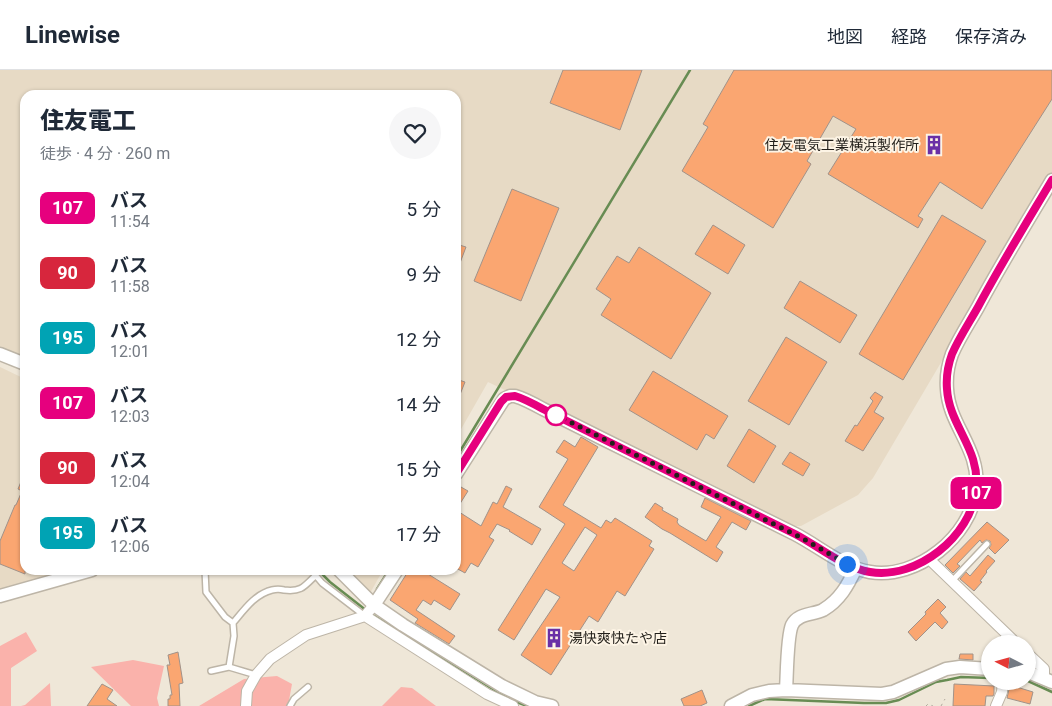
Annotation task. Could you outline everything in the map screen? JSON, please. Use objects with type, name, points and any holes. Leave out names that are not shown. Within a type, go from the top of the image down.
[{"type":"street","points":[[461,466],[501,402],[506,397],[515,396],[800,537],[856,568],[872,572],[898,572],[914,567],[929,559],[943,547],[964,524],[972,508],[976,491],[973,456],[953,414],[948,398],[946,381],[949,363],[958,342],[999,268],[1052,180]]},
{"type":"street","points":[[0,354],[20,362]]},
{"type":"street","points":[[929,559],[1008,635]]},
{"type":"street","points":[[786,690],[792,625],[800,617],[822,610],[833,602],[848,586],[856,568]]},
{"type":"street","points":[[0,596],[71,575]]},
{"type":"street","points":[[343,575],[368,606],[487,694],[513,706]]},
{"type":"street","points":[[246,706],[247,691],[256,675],[270,659],[306,635],[368,606],[393,575]]},
{"type":"street","points":[[368,606],[403,625],[494,682],[521,696],[552,706]]},
{"type":"street","points":[[1036,662],[1044,670],[1048,680]]},
{"type":"street","points":[[731,706],[752,695],[769,691],[882,694],[893,692],[946,669],[981,669]]},
{"type":"street","points":[[1036,675],[1048,680]]},
{"type":"street","points":[[996,706],[1002,690]]},
{"type":"lane","points":[[952,581],[987,544]]},
{"type":"lane","points":[[206,575],[206,592],[225,617],[233,623]]},
{"type":"lane","points":[[229,667],[234,636],[233,623],[248,605],[261,594],[274,589],[292,591],[302,589],[315,576],[368,606]]},
{"type":"lane","points":[[210,671],[229,667],[256,675]]},
{"type":"lane","points":[[290,706],[294,699],[308,688]]},
{"type":"path","points":[[941,706],[945,699]]},
{"type":"path","points":[[926,706],[928,704],[932,706]]},
{"type":"shaded area","points":[[0,70],[1052,70],[1052,174],[873,478],[858,495],[801,526],[793,526],[488,382],[461,429],[461,90],[20,90],[20,360],[0,351]]},
{"type":"shaded area","points":[[0,367],[20,377],[20,575],[53,575],[51,579],[0,591]]},
{"type":"shaded area","points":[[348,575],[380,575],[369,595]]},
{"type":"shaded area","points":[[26,632],[37,651],[11,668],[11,706],[0,706],[0,646]]},
{"type":"shaded area","points":[[133,660],[164,666],[157,698],[159,706],[131,706],[91,667]]},
{"type":"shaded area","points":[[277,676],[292,684],[288,706],[199,706],[244,679]]},
{"type":"shaded area","points":[[50,683],[51,706],[21,706],[25,705]]},
{"type":"shaded area","points":[[401,687],[412,688],[436,706],[382,706]]},
{"type":"building","points":[[563,70],[642,70],[620,130],[550,103]]},
{"type":"building","name":"住友電気工業横浜製作所","points":[[734,70],[1052,70],[1052,99],[982,209],[940,182],[918,216],[923,219],[918,228],[828,174],[856,129],[833,116],[807,161],[811,164],[773,228],[682,171],[708,127],[703,124]]},
{"type":"building","points":[[512,189],[559,208],[521,301],[474,281]]},
{"type":"building","points":[[942,215],[986,241],[903,380],[859,354]]},
{"type":"building","points":[[713,225],[745,245],[728,274],[695,254]]},
{"type":"building","points":[[461,246],[466,247],[461,260]]},
{"type":"building","points":[[639,247],[711,293],[671,359],[601,315],[611,299],[596,289],[617,256],[629,263]]},
{"type":"building","points":[[800,281],[857,315],[840,343],[784,308]]},
{"type":"building","points":[[786,337],[827,362],[789,425],[748,401]]},
{"type":"building","points":[[653,371],[728,416],[714,439],[706,434],[697,450],[629,410]]},
{"type":"building","points":[[461,381],[465,382],[461,392]]},
{"type":"building","points":[[875,392],[883,397],[874,412],[884,418],[863,451],[845,441],[873,401],[870,398]]},
{"type":"building","points":[[749,429],[776,446],[754,483],[727,466]]},
{"type":"building","points":[[581,437],[598,447],[563,505],[601,528],[606,520],[611,523],[615,518],[652,541],[649,546],[654,549],[625,596],[617,591],[598,622],[589,616],[551,675],[521,655],[560,597],[546,589],[514,640],[498,630],[565,524],[539,507],[568,459],[556,452],[564,440],[575,447]],"holes":[[[585,527],[597,535],[574,571],[562,563]]]},
{"type":"building","points":[[790,452],[810,464],[803,476],[782,464]]},
{"type":"building","points":[[506,486],[512,489],[503,507],[541,529],[532,545],[510,530],[497,524],[489,537],[494,540],[478,567],[471,563],[465,573],[461,571],[461,513],[481,526],[493,502],[497,504]]},
{"type":"building","points":[[461,487],[468,491],[461,502]]},
{"type":"building","points":[[20,496],[20,572],[0,564],[0,541]]},
{"type":"building","points":[[705,498],[751,521],[746,530],[732,522],[716,547],[723,552],[717,562],[645,517],[655,503],[663,508],[662,510],[678,519],[679,525],[706,541],[721,517],[701,507]]},
{"type":"building","points":[[987,522],[1009,540],[995,554],[989,548],[991,545],[990,541],[986,540],[982,543],[980,540],[957,564],[960,566],[953,573],[945,565]]},
{"type":"building","points":[[988,555],[995,561],[986,571],[980,581],[982,582],[974,591],[960,579],[966,572],[970,576]]},
{"type":"building","points":[[406,575],[430,575],[460,594],[450,610],[434,600],[431,605],[423,600],[416,610],[455,636],[449,644],[415,623],[418,619],[390,600]]},
{"type":"building","points":[[938,599],[946,607],[940,613],[948,622],[942,629],[935,622],[916,641],[908,632]]},
{"type":"building","points":[[178,652],[183,683],[179,684],[180,706],[168,706],[168,699],[172,695],[167,665],[170,665],[168,655]]},
{"type":"building","points":[[960,654],[973,654],[973,660],[959,659]]},
{"type":"building","points":[[102,684],[113,690],[107,699],[117,706],[87,706]]},
{"type":"building","points":[[954,684],[981,685],[981,690],[994,690],[993,696],[986,696],[985,706],[953,706]]},
{"type":"building","points":[[702,690],[707,703],[700,706],[684,706],[681,699]]},
{"type":"building","points":[[1009,690],[1033,692],[1030,704],[1007,698]]},
{"type":"waterway","points":[[461,450],[690,70]]},
{"type":"waterway","points":[[323,575],[367,611]]},
{"type":"waterway","points":[[377,589],[386,575]]},
{"type":"waterway","points":[[371,614],[509,699]]},
{"type":"waterway","points":[[749,706],[765,699],[886,703],[899,700],[936,682],[961,677],[981,678]]},
{"type":"waterway","points":[[1036,685],[1052,692]]},
{"type":"waterway","points":[[514,701],[527,706]]},
{"type":"bus line","name":"107","points":[[461,466],[501,402],[506,397],[520,397],[800,537],[856,568],[872,572],[889,573],[921,564],[935,554],[964,524],[972,508],[976,491],[977,483],[973,456],[953,414],[948,398],[946,381],[949,363],[958,342],[999,268],[1052,180]]},
{"type":"place","name":"住友電気工業横浜製作所","points":[[934,145]]},
{"type":"place","name":"湯快爽快たや店","points":[[554,638]]},
{"type":"route","points":[[556,415],[800,537],[847,564]]}]
